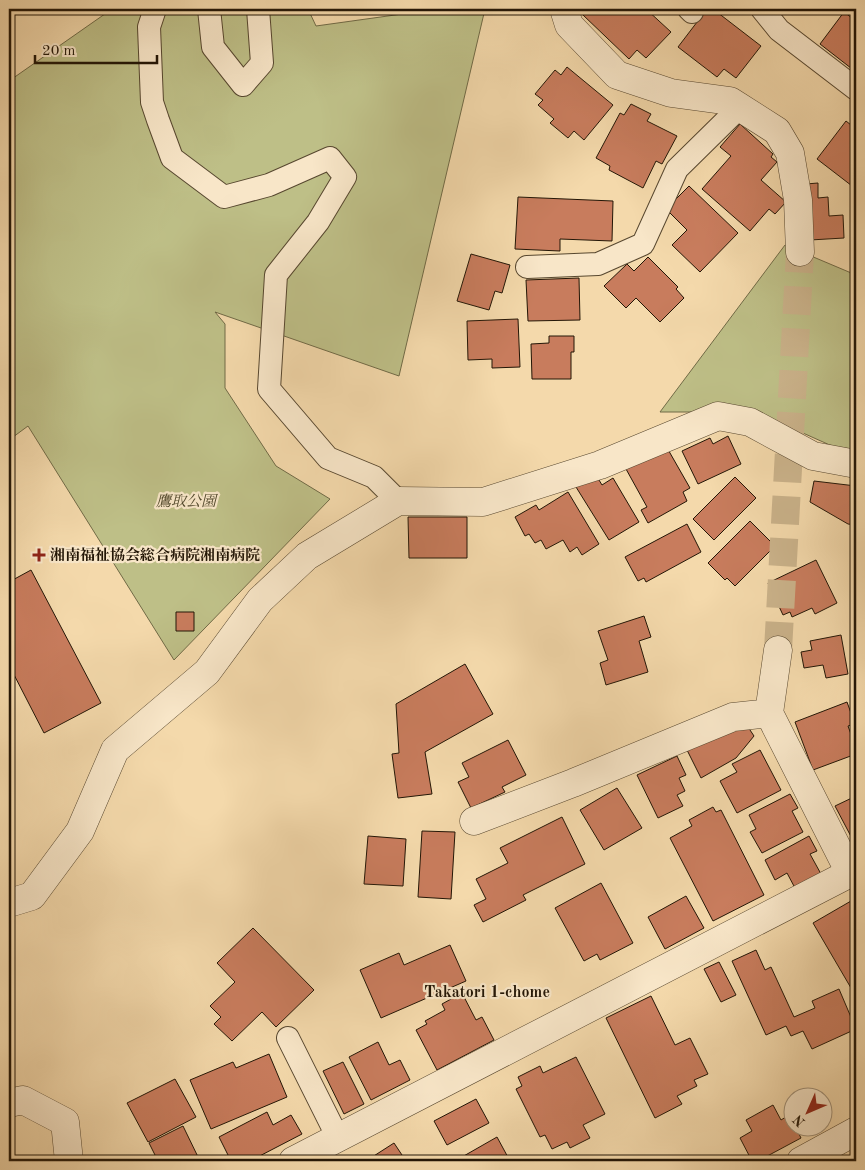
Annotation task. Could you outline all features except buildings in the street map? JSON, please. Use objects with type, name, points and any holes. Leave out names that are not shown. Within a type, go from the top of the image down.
[{"type":"street","points":[[564,9],[569,25],[617,75],[671,93],[730,101],[777,131],[790,153],[798,200],[800,252]]},
{"type":"street","points":[[9,903],[32,896],[80,831],[115,750],[207,672],[260,600],[307,556],[398,501],[483,502],[600,465],[718,416],[750,422],[813,456],[856,464]]},
{"type":"street","points":[[292,1161],[853,872],[769,714],[778,650]]},
{"type":"street","points":[[474,821],[733,718],[769,714]]},
{"type":"street","points":[[9,1103],[24,1100],[65,1122],[69,1161]]},
{"type":"street","points":[[801,1161],[856,1131]]},
{"type":"lane","points":[[155,9],[149,27],[152,102],[172,158],[224,197],[269,185],[330,158],[345,177],[318,222],[276,275],[269,388],[328,458],[374,477],[398,501]]},
{"type":"lane","points":[[209,9],[213,47],[242,85],[262,63],[258,9]]},
{"type":"lane","points":[[762,9],[779,30],[856,89]]},
{"type":"lane","points":[[527,267],[598,264],[643,244],[677,170],[740,107]]},
{"type":"lane","points":[[288,1038],[338,1138]]},
{"type":"green space","name":"鷹取公園","points":[[112,9],[308,9],[316,26],[438,9],[485,9],[399,376],[215,312],[225,324],[225,388],[276,466],[330,499],[174,660],[28,426],[9,440],[9,81]]},
{"type":"green space","points":[[785,245],[856,275],[856,450],[832,446],[756,412],[660,412]]},
{"type":"tunnel","points":[[778,650],[800,252]]},
{"type":"place","name":"湘南福祉協会総合病院湘南病院","points":[[39,555]]},
{"type":"district","name":"Takatori 1-chome","points":[[487,991]]}]
